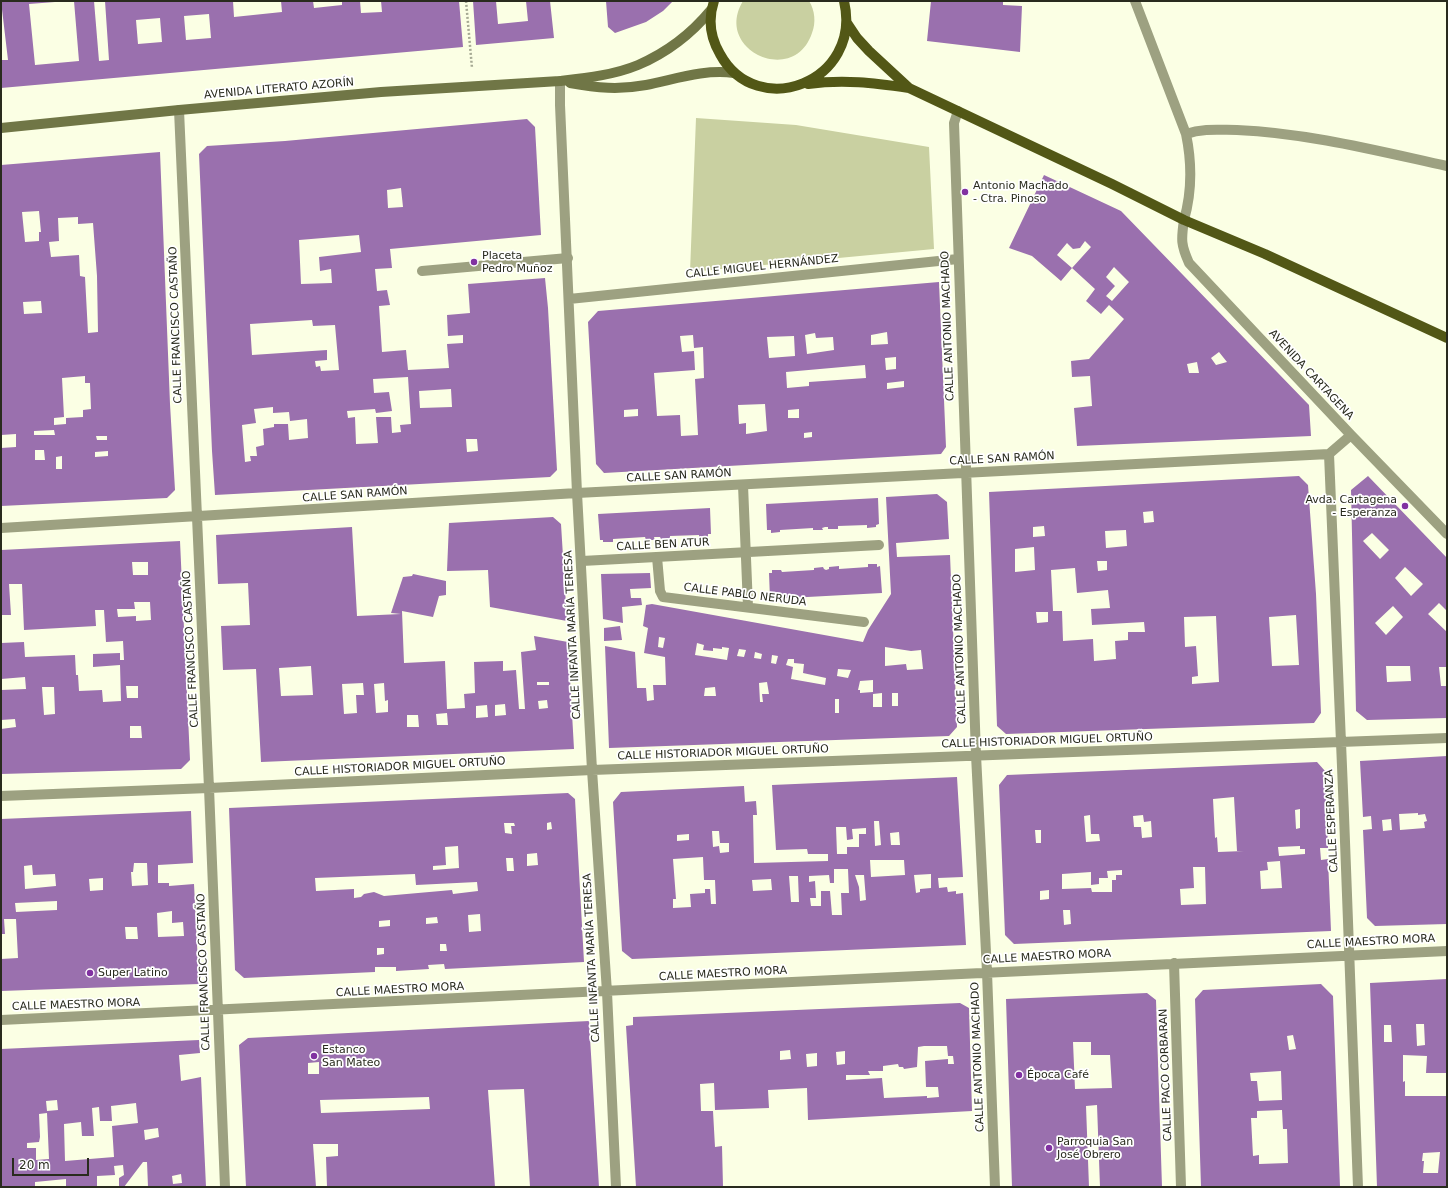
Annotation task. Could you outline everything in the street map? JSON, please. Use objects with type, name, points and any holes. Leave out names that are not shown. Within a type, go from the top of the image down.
[{"type":"main road","points":[[795,86],[811,80],[825,70],[836,56],[844,40],[847,23],[844,1]]},
{"type":"main road","name":"AVENIDA LITERATO AZORÍN","points":[[1,128],[381,92],[560,81],[596,76],[638,65],[658,54],[680,40],[699,25],[712,6]]},
{"type":"main road","points":[[712,6],[710,27],[714,44],[723,60],[734,73],[748,81],[763,87],[779,89],[826,82],[850,81],[909,88]]},
{"type":"main road","points":[[847,23],[856,38],[909,88],[1112,184],[1184,220],[1265,254],[1447,338]]},
{"type":"main road","name":"AVENIDA LITERATO AZORÍN","points":[[560,81],[597,88],[618,88],[646,85],[701,73],[720,71],[734,73]]},
{"type":"street","name":"AVENIDA CARTAGENA","points":[[1135,1],[1186,134],[1190,150],[1188,207],[1181,236],[1182,248],[1189,263],[1351,435],[1447,534]]},
{"type":"street","name":"CALLE INFANTA MARÍA TERESA","points":[[560,81],[577,493],[582,561],[592,770],[607,992],[616,1187]]},
{"type":"street","name":"CALLE FRANCISCO CASTAÑO","points":[[179,110],[225,1187]]},
{"type":"street","name":"CALLE ANTONIO MACHADO","points":[[958,111],[954,123],[965,473],[995,1187]]},
{"type":"street","points":[[1186,134],[1197,130],[1209,129],[1266,131],[1336,142],[1447,166]]},
{"type":"street","points":[[422,271],[568,258]]},
{"type":"street","name":"CALLE MIGUEL HERNÁNDEZ","points":[[569,299],[958,259]]},
{"type":"street","points":[[1329,454],[1351,435]]},
{"type":"street","name":"CALLE SAN RAMÓN","points":[[1,528],[577,493],[1329,454]]},
{"type":"street","name":"CALLE ESPERANZA","points":[[1329,454],[1340,742],[1351,955],[1358,1187]]},
{"type":"street","points":[[743,485],[748,607]]},
{"type":"street","name":"CALLE BEN ATUR","points":[[582,561],[880,545]]},
{"type":"street","name":"CALLE PABLO NERUDA","points":[[657,557],[660,591],[663,597],[864,622]]},
{"type":"street","name":"CALLE HISTORIADOR MIGUEL ORTUÑO","points":[[1,796],[592,770],[1447,738]]},
{"type":"street","name":"CALLE MAESTRO MORA","points":[[1,1020],[1447,951]]},
{"type":"street","name":"CALLE PACO CORBARAN","points":[[1174,963],[1181,1187]]},
{"type":"path","points":[[466,1],[474,86]]},
{"type":"green space","points":[[743,1],[809,1],[814,12],[814,25],[812,33],[803,49],[789,58],[774,60],[760,56],[747,47],[739,34],[737,19]]},
{"type":"green space","points":[[696,118],[796,125],[929,147],[934,249],[690,272]]},
{"type":"building","points":[[1,1],[55,1],[29,4],[35,65],[79,61],[74,1],[94,1],[99,61],[109,60],[105,1],[233,1],[234,17],[282,12],[281,1],[313,1],[314,8],[342,5],[342,1],[360,1],[361,13],[382,12],[381,1],[459,1],[463,47],[1,88],[1,60],[8,60]],"holes":[[[209,14],[211,38],[186,40],[184,16]],[[160,18],[162,42],[138,44],[136,20]]]},
{"type":"building","points":[[473,1],[496,1],[498,24],[528,21],[526,1],[550,1],[554,38],[476,45]]},
{"type":"building","points":[[606,1],[673,1],[663,11],[646,22],[615,33],[608,27]]},
{"type":"building","points":[[931,1],[1003,1],[1003,5],[1022,6],[1020,52],[927,41]]},
{"type":"building","points":[[527,119],[535,127],[541,235],[390,249],[392,268],[375,269],[377,291],[387,290],[390,305],[379,306],[382,352],[406,350],[408,370],[449,368],[447,344],[463,343],[463,335],[448,336],[447,315],[470,313],[468,284],[545,278],[557,470],[550,477],[215,495],[199,154],[207,146],[285,141]],"holes":[[[401,188],[403,207],[388,208],[387,190]],[[359,235],[361,252],[319,257],[320,271],[331,269],[332,283],[301,284],[299,240]],[[312,320],[313,326],[335,325],[339,370],[321,371],[320,366],[316,367],[315,361],[327,360],[327,350],[252,355],[250,324]],[[408,377],[411,424],[400,425],[401,432],[392,433],[391,417],[376,417],[378,443],[356,444],[355,417],[348,418],[347,411],[375,409],[376,413],[392,411],[389,392],[374,393],[373,379]],[[451,389],[452,407],[420,408],[419,391]],[[273,407],[273,413],[289,412],[290,421],[307,419],[308,438],[289,440],[288,424],[274,424],[274,427],[263,429],[264,445],[256,447],[257,456],[250,456],[251,461],[245,462],[242,425],[256,423],[254,409]],[[466,439],[477,439],[478,451],[467,452]]]},
{"type":"building","points":[[160,152],[175,490],[167,498],[1,506],[1,448],[16,447],[16,434],[1,435],[1,165]],"holes":[[[39,211],[41,232],[39,232],[39,241],[25,242],[22,212]],[[78,217],[78,224],[93,223],[97,276],[98,332],[88,333],[85,277],[80,276],[79,255],[51,257],[49,242],[59,241],[58,218]],[[41,301],[42,313],[24,314],[23,302]],[[85,376],[85,383],[90,383],[91,409],[83,410],[83,417],[66,418],[66,424],[54,425],[54,418],[64,417],[62,378]],[[54,430],[55,435],[34,435],[34,431]],[[96,436],[107,436],[107,440],[97,440]],[[35,450],[44,450],[45,460],[35,460]],[[108,451],[108,456],[95,457],[95,452]],[[62,456],[62,469],[56,469],[56,457]]]},
{"type":"building","points":[[1044,175],[1121,211],[1309,405],[1311,436],[1077,446],[1074,408],[1092,406],[1090,376],[1072,377],[1071,361],[1089,359],[1124,319],[1109,305],[1101,314],[1086,301],[1095,289],[1072,268],[1061,281],[1032,256],[1009,248]],"holes":[[[1085,241],[1091,247],[1072,268],[1057,255],[1067,243],[1073,249],[1080,248]],[[1114,267],[1129,282],[1112,301],[1106,296],[1115,286],[1106,277]],[[1219,352],[1227,362],[1216,365],[1211,358]],[[1197,362],[1199,373],[1189,373],[1187,364]]]},
{"type":"building","points":[[939,282],[946,447],[941,454],[604,473],[596,464],[588,322],[598,311]],"holes":[[[887,332],[888,344],[871,345],[871,335]],[[815,333],[816,338],[833,337],[834,350],[807,354],[805,335]],[[693,335],[694,348],[703,347],[704,378],[695,379],[698,435],[681,436],[680,415],[657,416],[654,373],[695,370],[694,351],[682,352],[680,336]],[[794,336],[795,356],[769,358],[767,337]],[[896,357],[896,369],[886,370],[885,358]],[[865,365],[866,378],[809,382],[809,386],[787,388],[786,372]],[[904,381],[904,387],[887,389],[887,383]],[[765,404],[767,431],[746,434],[746,423],[739,424],[738,405]],[[638,409],[638,416],[624,417],[624,410]],[[799,409],[799,418],[788,418],[788,410]],[[812,432],[812,437],[804,438],[804,433]]]},
{"type":"building","points":[[1299,476],[1308,485],[1316,594],[1321,713],[1314,723],[1006,734],[997,726],[989,492]],"holes":[[[1153,511],[1154,522],[1144,523],[1143,512]],[[1044,526],[1045,536],[1033,537],[1033,527]],[[1126,530],[1127,546],[1106,548],[1105,531]],[[1034,547],[1035,570],[1015,572],[1015,549]],[[1097,561],[1107,561],[1107,570],[1098,571]],[[1075,568],[1077,593],[1108,590],[1110,608],[1091,609],[1092,625],[1144,622],[1145,632],[1128,632],[1128,640],[1115,641],[1116,659],[1094,661],[1093,639],[1063,641],[1062,611],[1053,611],[1051,570]],[[1036,612],[1048,612],[1048,622],[1037,623]],[[1296,615],[1299,665],[1272,666],[1269,617]],[[1216,616],[1219,682],[1192,684],[1192,677],[1198,676],[1196,646],[1185,647],[1184,617]]]},
{"type":"building","points":[[1368,476],[1447,558],[1447,611],[1439,603],[1428,614],[1447,632],[1447,667],[1439,667],[1441,686],[1447,686],[1447,718],[1367,720],[1356,711],[1351,490]],"holes":[[[1372,533],[1389,550],[1380,559],[1363,541]],[[1405,567],[1423,584],[1411,596],[1395,578]],[[1393,606],[1403,617],[1386,635],[1375,623]],[[1386,666],[1410,666],[1411,681],[1387,682]]]},
{"type":"building","points":[[937,494],[947,502],[949,539],[896,543],[897,557],[950,555],[957,727],[949,736],[609,748],[605,646],[635,652],[637,688],[646,688],[647,701],[654,700],[653,685],[666,685],[665,657],[644,653],[648,628],[643,626],[646,605],[652,604],[863,642],[868,630],[891,594],[886,497]],"holes":[[[659,637],[665,638],[663,648],[658,647]],[[697,643],[704,645],[703,650],[713,651],[713,648],[729,648],[727,660],[695,655]],[[885,647],[911,651],[921,650],[923,669],[907,670],[906,664],[885,666]],[[739,649],[746,650],[744,657],[737,656]],[[755,652],[762,654],[761,659],[754,658]],[[772,655],[778,656],[776,664],[771,663]],[[788,659],[794,659],[794,663],[804,664],[803,673],[826,678],[825,685],[791,679],[793,667],[786,665]],[[838,669],[851,670],[848,678],[837,676]],[[873,680],[873,692],[860,693],[860,690],[858,690],[860,681]],[[767,682],[769,694],[762,694],[763,702],[760,702],[759,683]],[[715,687],[716,696],[704,696],[705,688]],[[882,693],[882,707],[873,707],[873,694]],[[892,693],[898,693],[898,706],[892,706]],[[835,699],[839,699],[839,713],[835,713]]]},
{"type":"building","points":[[878,498],[879,524],[876,525],[876,527],[867,528],[867,525],[838,526],[838,529],[828,529],[828,527],[825,527],[822,528],[823,530],[813,530],[813,528],[780,530],[780,532],[771,533],[771,530],[767,530],[766,504]]},
{"type":"building","points":[[710,508],[711,534],[708,534],[708,537],[699,537],[699,535],[670,536],[670,539],[654,537],[655,540],[646,540],[645,537],[613,539],[613,542],[603,542],[603,540],[600,540],[598,514]]},
{"type":"building","points":[[553,517],[561,524],[567,621],[490,607],[488,570],[447,571],[449,523]]},
{"type":"building","points":[[352,527],[357,616],[401,614],[391,613],[403,577],[412,576],[413,574],[446,581],[446,595],[439,596],[433,617],[402,611],[404,663],[445,661],[447,709],[465,708],[464,694],[475,693],[474,662],[503,661],[503,671],[516,670],[519,709],[525,709],[521,652],[536,650],[534,636],[568,642],[574,749],[261,762],[256,669],[223,670],[221,626],[250,625],[248,583],[218,584],[216,535]],"holes":[[[311,666],[313,695],[281,696],[279,668]],[[537,682],[549,682],[549,685],[537,685]],[[363,683],[364,695],[356,695],[357,713],[344,714],[342,684]],[[384,683],[385,701],[388,700],[388,712],[376,713],[374,684]],[[547,700],[548,708],[539,709],[538,701]],[[505,704],[506,715],[495,716],[495,705]],[[487,705],[488,717],[476,718],[476,706]],[[447,713],[448,725],[437,725],[436,714]],[[407,715],[418,715],[419,727],[407,727]]]},
{"type":"building","points":[[180,541],[190,760],[181,769],[1,774],[1,729],[16,727],[15,719],[1,720],[1,690],[26,689],[25,677],[1,679],[1,643],[24,642],[25,657],[75,655],[76,675],[78,675],[79,691],[102,690],[103,702],[121,701],[120,665],[93,667],[93,654],[120,653],[120,660],[124,660],[123,641],[106,642],[104,610],[95,610],[96,626],[24,630],[22,584],[9,584],[11,615],[1,615],[1,550]],"holes":[[[132,562],[148,562],[148,575],[133,575]],[[134,602],[150,602],[151,620],[136,621],[136,616],[118,617],[117,609],[135,609]],[[126,686],[138,686],[138,698],[127,698]],[[42,687],[54,687],[55,714],[44,715]],[[130,726],[141,726],[142,738],[130,738]]]},
{"type":"building","points":[[868,564],[877,564],[877,567],[880,566],[882,593],[770,599],[769,573],[772,573],[772,570],[781,570],[782,572],[814,570],[814,568],[823,567],[826,570],[829,569],[829,567],[839,566],[839,569],[868,567]]},
{"type":"building","points":[[650,573],[651,588],[630,589],[631,598],[641,598],[642,605],[622,607],[623,623],[603,619],[601,574]]},
{"type":"building","points":[[620,626],[622,640],[604,641],[604,628]]},
{"type":"building","points":[[1447,756],[1447,924],[1375,926],[1367,918],[1363,830],[1372,829],[1371,816],[1363,817],[1360,761]],"holes":[[[1418,813],[1418,815],[1425,814],[1427,821],[1424,822],[1425,828],[1400,830],[1399,814]],[[1391,819],[1392,830],[1383,831],[1382,820]]]},
{"type":"building","points":[[1317,762],[1325,771],[1328,848],[1320,848],[1321,860],[1328,859],[1331,931],[1014,944],[1005,935],[999,785],[1007,775]],"holes":[[[1234,797],[1237,851],[1244,851],[1218,852],[1217,837],[1215,838],[1213,799]],[[1300,809],[1300,828],[1296,829],[1295,810]],[[1090,815],[1091,834],[1099,834],[1100,841],[1086,842],[1084,816]],[[1143,815],[1144,822],[1151,821],[1152,837],[1142,838],[1141,827],[1134,827],[1133,816]],[[1035,830],[1041,830],[1041,843],[1036,843]],[[1300,846],[1300,849],[1305,849],[1305,854],[1279,856],[1278,847]],[[1280,861],[1282,888],[1261,889],[1260,871],[1268,870],[1267,862]],[[1193,867],[1205,867],[1206,904],[1181,905],[1180,889],[1194,888]],[[1122,870],[1122,875],[1116,875],[1116,880],[1112,880],[1112,892],[1092,892],[1091,888],[1062,889],[1062,874],[1091,872],[1091,885],[1099,884],[1099,878],[1108,878],[1107,871]],[[1049,890],[1049,899],[1040,900],[1040,891]],[[1063,910],[1070,910],[1071,924],[1064,925]]]},
{"type":"building","points":[[957,777],[963,877],[938,878],[939,888],[947,887],[948,892],[956,891],[956,894],[963,893],[966,945],[632,959],[622,951],[613,802],[621,792],[744,786],[745,802],[756,801],[757,815],[753,815],[754,863],[828,861],[828,854],[808,854],[807,849],[776,850],[772,785]],"holes":[[[874,821],[879,821],[881,845],[875,846]],[[836,827],[846,827],[847,840],[853,839],[852,829],[866,828],[866,834],[859,834],[859,847],[847,847],[847,854],[837,854]],[[712,831],[719,831],[720,843],[729,843],[729,852],[720,853],[719,846],[713,847]],[[899,832],[900,845],[891,845],[890,833]],[[689,834],[689,840],[677,841],[677,835]],[[703,857],[704,880],[715,880],[716,904],[711,904],[710,889],[705,889],[705,893],[690,894],[691,907],[673,908],[673,899],[676,899],[673,859]],[[870,860],[904,860],[905,875],[871,877]],[[834,869],[848,869],[849,893],[841,893],[842,915],[832,915],[830,891],[821,891],[821,906],[811,906],[810,898],[816,898],[815,881],[809,882],[809,876],[829,875],[830,883],[834,883]],[[931,874],[931,888],[920,889],[920,892],[916,893],[914,875]],[[855,875],[864,875],[866,900],[860,901],[859,887]],[[789,876],[798,876],[799,902],[791,902]],[[771,879],[772,890],[753,891],[752,880]]]},
{"type":"building","points":[[568,793],[575,799],[584,962],[445,969],[444,964],[428,965],[429,969],[396,971],[396,967],[375,967],[375,972],[244,978],[235,970],[229,808]],"holes":[[[551,822],[552,829],[547,830],[547,823]],[[504,823],[514,823],[515,826],[511,826],[512,834],[505,833]],[[458,846],[459,868],[433,870],[433,866],[446,865],[445,847]],[[537,853],[538,865],[527,866],[527,854]],[[506,858],[513,858],[514,871],[507,871]],[[415,874],[416,885],[477,882],[478,891],[453,894],[452,890],[384,896],[374,892],[354,898],[354,889],[316,891],[315,878]],[[480,914],[481,931],[469,932],[468,915]],[[437,917],[438,923],[426,924],[426,918]],[[390,920],[390,926],[379,927],[379,921]],[[440,944],[446,944],[447,951],[440,951]],[[377,948],[384,948],[384,954],[377,955]]]},
{"type":"building","points":[[191,811],[193,863],[158,865],[158,883],[169,883],[169,886],[194,884],[199,984],[1,991],[1,959],[18,958],[16,919],[4,919],[5,934],[1,934],[1,819]],"holes":[[[134,863],[147,863],[148,885],[132,886],[131,872],[133,872]],[[32,865],[33,875],[55,874],[56,886],[25,889],[24,866]],[[103,878],[103,890],[90,891],[89,879]],[[57,901],[57,910],[16,912],[15,903]],[[172,911],[172,923],[183,922],[184,936],[158,937],[157,913]],[[125,927],[137,927],[138,939],[126,939]]]},
{"type":"building","points":[[1447,979],[1447,1073],[1426,1073],[1427,1056],[1403,1055],[1403,1082],[1405,1081],[1405,1096],[1447,1096],[1447,1187],[1377,1187],[1370,983]],"holes":[[[1416,1024],[1424,1024],[1425,1045],[1417,1046]],[[1384,1025],[1391,1025],[1392,1042],[1384,1042]],[[1440,1152],[1438,1173],[1423,1173],[1423,1153]]]},
{"type":"building","points":[[1321,984],[1333,996],[1340,1187],[1201,1187],[1195,999],[1203,990]],"holes":[[[1293,1035],[1296,1049],[1289,1050],[1287,1036]],[[1281,1071],[1282,1100],[1259,1101],[1257,1081],[1251,1081],[1250,1073]],[[1282,1110],[1283,1129],[1287,1129],[1288,1163],[1259,1164],[1259,1155],[1253,1156],[1251,1118],[1257,1118],[1257,1111]]]},
{"type":"building","points":[[1147,993],[1156,1000],[1162,1187],[1100,1187],[1097,1105],[1086,1106],[1089,1187],[1012,1187],[1006,999]],"holes":[[[1073,1042],[1091,1042],[1091,1055],[1110,1055],[1112,1088],[1075,1089]]]},
{"type":"building","points":[[960,1003],[969,1008],[972,1111],[808,1120],[807,1088],[768,1090],[769,1108],[715,1110],[714,1083],[700,1084],[701,1111],[713,1111],[715,1147],[722,1146],[723,1187],[636,1187],[626,1026],[633,1025],[633,1017]],"holes":[[[947,1046],[948,1056],[953,1056],[954,1064],[948,1064],[948,1059],[925,1061],[926,1087],[938,1087],[939,1097],[927,1098],[927,1096],[884,1098],[882,1078],[846,1080],[846,1075],[870,1075],[868,1071],[883,1071],[883,1066],[898,1064],[899,1067],[903,1067],[904,1069],[917,1067],[918,1047]],[[790,1050],[791,1059],[780,1060],[780,1051]],[[845,1051],[845,1064],[837,1065],[836,1052]],[[817,1053],[817,1066],[807,1067],[806,1054]]]},
{"type":"building","points":[[589,1021],[599,1187],[530,1187],[524,1089],[488,1090],[495,1187],[327,1187],[326,1157],[338,1156],[338,1144],[313,1144],[316,1187],[246,1187],[239,1045],[248,1038]],"holes":[[[319,1062],[319,1074],[308,1074],[308,1063]],[[429,1097],[430,1109],[321,1113],[320,1100]]]},
{"type":"building","points":[[199,1040],[200,1053],[179,1055],[181,1081],[201,1077],[206,1187],[148,1187],[147,1162],[143,1162],[124,1187],[119,1187],[119,1178],[124,1175],[123,1165],[114,1166],[115,1175],[97,1176],[97,1187],[66,1187],[66,1179],[35,1182],[35,1187],[1,1187],[1,1049]],"holes":[[[57,1100],[58,1110],[47,1111],[46,1101]],[[136,1103],[138,1123],[112,1126],[114,1157],[65,1161],[64,1124],[81,1122],[82,1136],[94,1136],[92,1108],[99,1107],[100,1121],[112,1121],[111,1106]],[[47,1113],[49,1159],[36,1160],[36,1148],[27,1148],[27,1143],[39,1142],[39,1114]],[[158,1128],[159,1137],[145,1140],[144,1130]],[[181,1174],[182,1183],[173,1184],[172,1176]]]},
{"type":"place","name":"Antonio Machado - Ctra. Pinoso","points":[[965,192]]},
{"type":"place","name":"Placeta Pedro Muñoz","points":[[474,262]]},
{"type":"place","name":"Avda. Cartagena - Esperanza","points":[[1405,506]]},
{"type":"place","name":"Super Latino","points":[[90,973]]},
{"type":"place","name":"Estanco San Mateo","points":[[314,1056]]},
{"type":"place","name":"Época Café","points":[[1019,1075]]},
{"type":"place","name":"Parroquia San José Obrero","points":[[1049,1148]]}]
